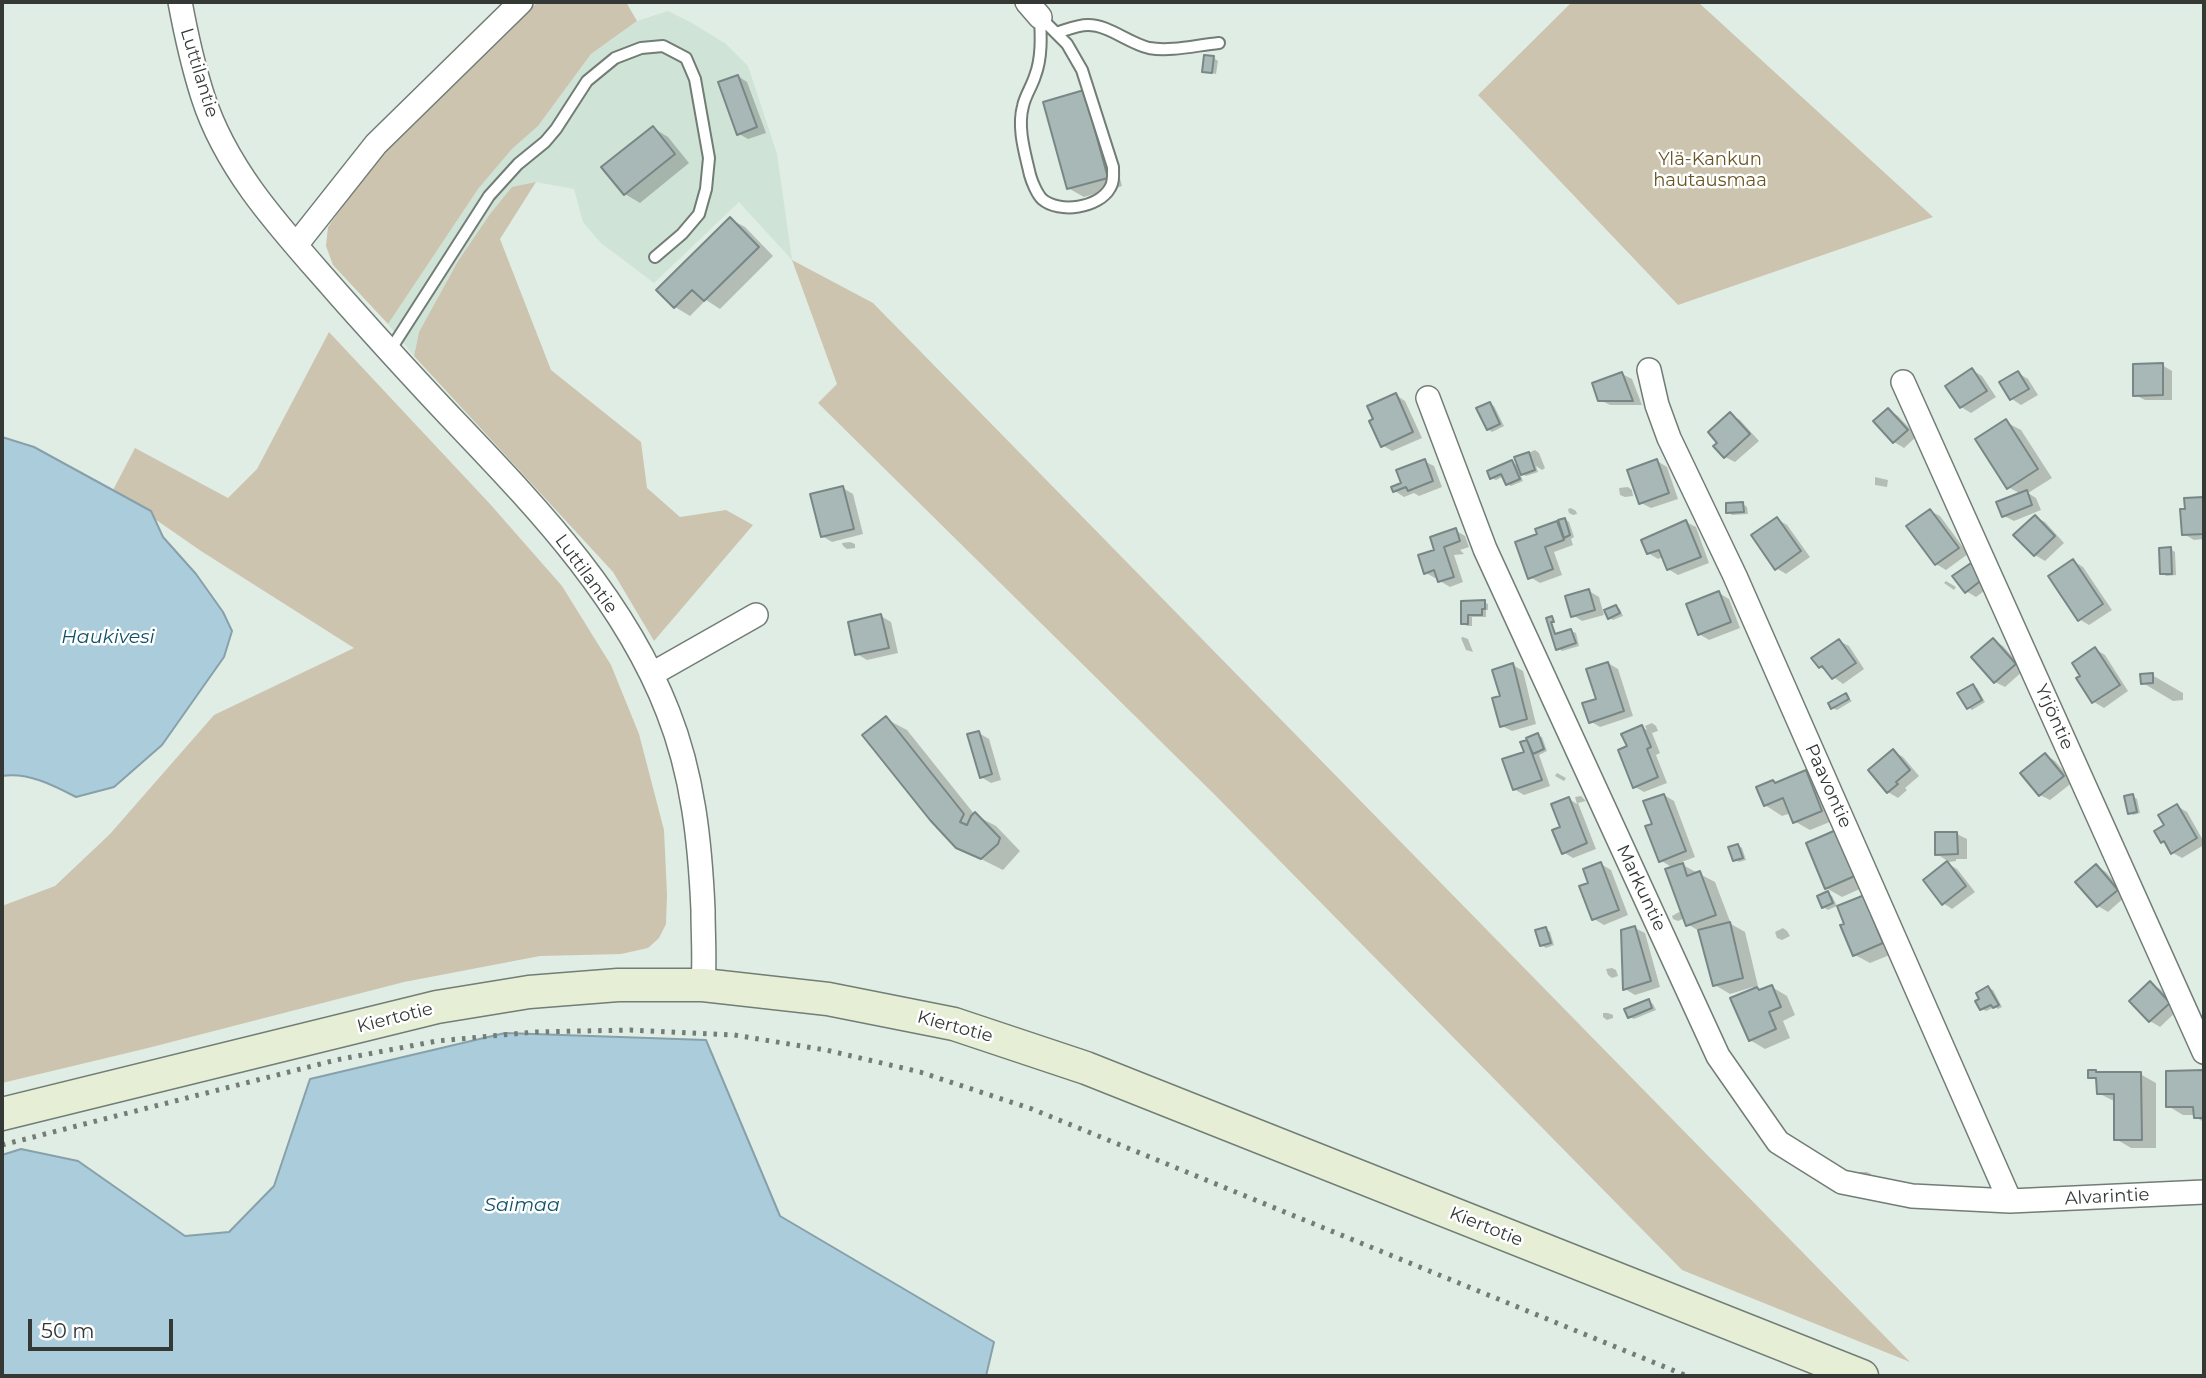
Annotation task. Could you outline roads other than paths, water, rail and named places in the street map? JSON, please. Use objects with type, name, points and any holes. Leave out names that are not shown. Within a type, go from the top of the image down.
[{"type":"street","name":"Luttilantie","points":[[180,2],[203,99],[223,144],[248,184],[296,245],[389,352],[536,507],[594,579],[652,674],[682,750],[692,790],[701,869],[703,985]]},
{"type":"street","points":[[296,245],[376,144],[521,2]]},
{"type":"street","name":"Paavontie","points":[[1649,370],[1657,405],[1669,438],[1741,589],[2010,1201]]},
{"type":"street","name":"Yrjöntie","points":[[1903,382],[2204,1052]]},
{"type":"street","name":"Markuntie","points":[[1428,398],[1485,549],[1717,1056],[1778,1142],[1842,1182],[1912,1196],[2010,1201]]},
{"type":"street","points":[[652,674],[756,615]]},
{"type":"street","name":"Kiertotie","points":[[2,1115],[437,1007],[529,992],[618,985],[703,985],[828,999],[954,1024],[1059,1059],[1862,1376]]},
{"type":"street","name":"Alvarintie","points":[[2010,1201],[2204,1192]]},
{"type":"lane","points":[[1041,17],[1067,44],[1082,70],[1113,167],[1113,181],[1109,191],[1097,201],[1073,208],[1056,206],[1042,198],[1031,178],[1020,129],[1023,106],[1037,73],[1041,17]]},
{"type":"lane","points":[[1041,17],[1106,29],[1133,43],[1151,48],[1219,43]]},
{"type":"lane","points":[[389,352],[489,195],[517,164],[545,142],[587,81],[615,58],[641,48],[663,46],[685,58],[695,79],[709,158],[706,189],[699,214],[682,234],[655,257]]},
{"type":"water","name":"Haukivesi","points":[[2,437],[34,447],[151,511],[163,537],[196,574],[223,612],[232,631],[224,657],[162,745],[114,787],[76,797],[31,778],[2,776]]},
{"type":"water","name":"Saimaa","points":[[505,1033],[706,1040],[780,1216],[994,1342],[986,1376],[2,1376],[2,1155],[21,1149],[78,1161],[185,1236],[229,1232],[274,1186],[310,1079]]},
{"type":"railway","points":[[2,1145],[336,1060],[437,1041],[535,1032],[630,1030],[734,1035],[826,1050],[920,1072],[1032,1109],[1687,1376]]},
{"type":"park label","name":"Ylä-Kankun hautausmaa","points":[[1710,170]]}]
